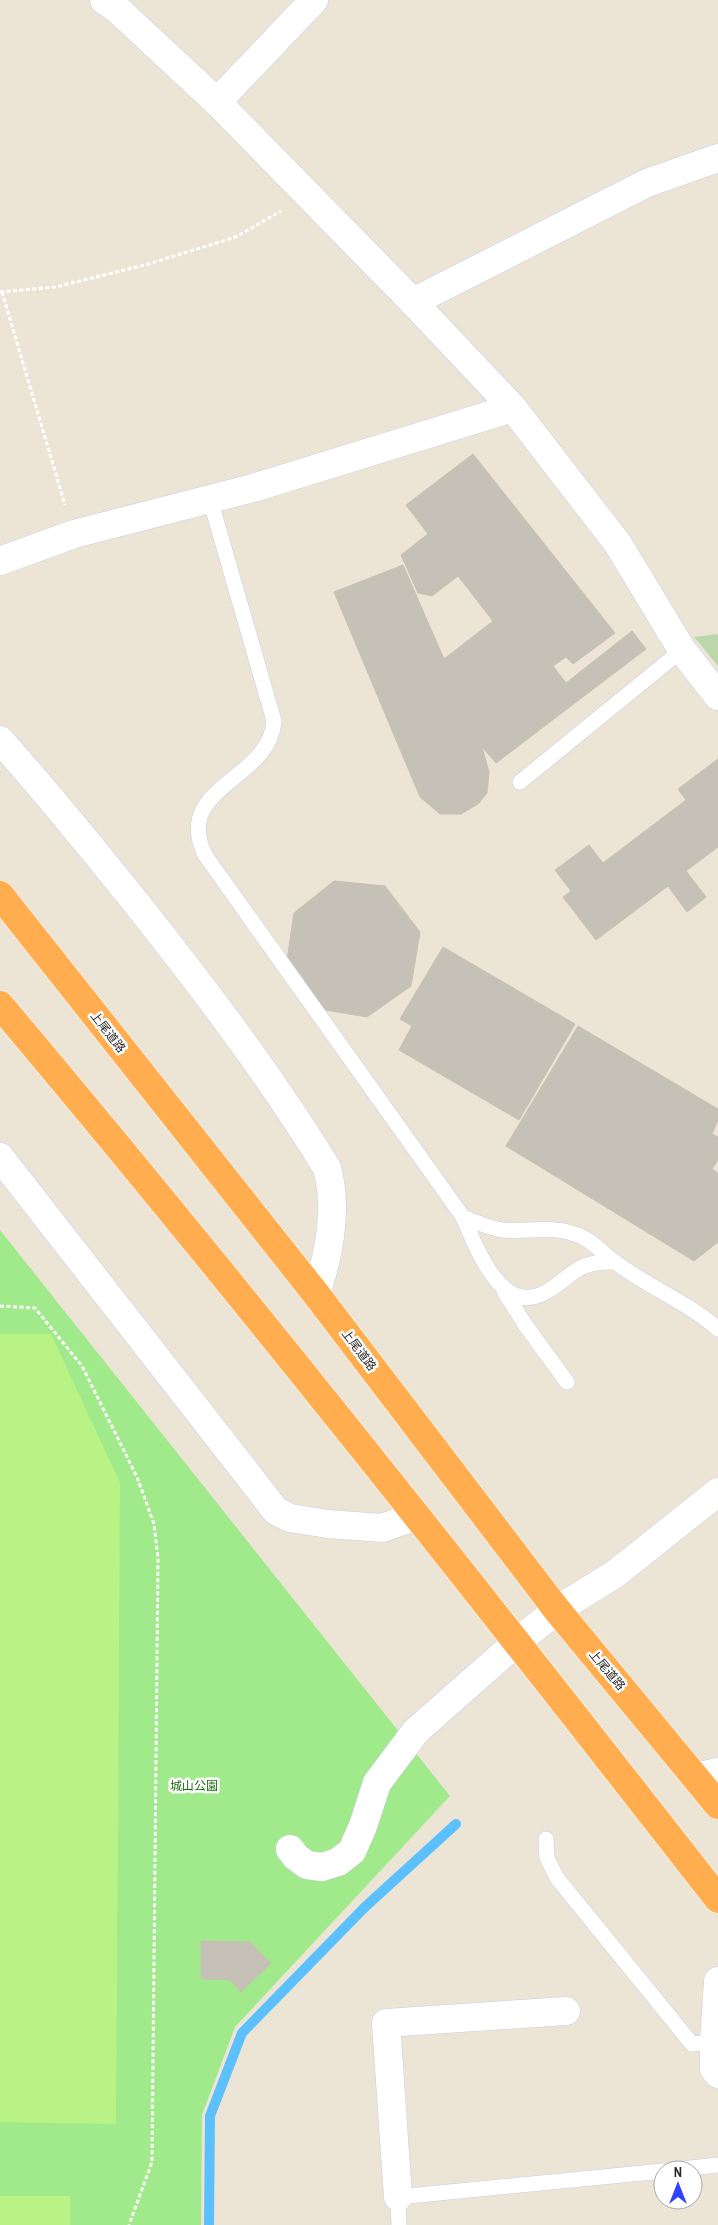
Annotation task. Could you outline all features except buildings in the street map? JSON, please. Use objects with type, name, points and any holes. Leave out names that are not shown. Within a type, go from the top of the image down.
[{"type":"highway","name":"上尾道路","points":[[0,895],[316,1294],[556,1610],[706,1775],[718,1805]]},
{"type":"highway","points":[[0,1005],[131,1160],[417,1516],[718,1899]]},
{"type":"street","points":[[104,0],[116,8],[217,102],[413,302],[513,408],[618,544],[682,650],[718,696]]},
{"type":"street","points":[[217,102],[314,0]]},
{"type":"street","points":[[413,302],[647,183],[718,158]]},
{"type":"street","points":[[0,560],[74,534],[262,485],[513,408]]},
{"type":"street","points":[[0,740],[76,827],[183,962],[261,1069],[327,1168],[333,1188],[328,1252],[316,1294]]},
{"type":"street","points":[[0,1157],[276,1511],[290,1518],[328,1524],[382,1528],[417,1516]]},
{"type":"street","points":[[290,1849],[306,1865],[322,1867],[338,1862],[352,1851],[363,1826],[377,1783],[416,1731],[556,1610],[616,1574],[718,1492]]},
{"type":"street","points":[[718,1981],[714,2042],[714,2069],[718,2074]]},
{"type":"street","points":[[398,2197],[386,2023],[566,2012]]},
{"type":"lane","points":[[210,499],[274,721],[273,733],[261,755],[212,795],[206,804],[198,823],[200,845],[218,876],[463,1217],[476,1248],[526,1326],[567,1382]]},
{"type":"lane","points":[[520,782],[682,650]]},
{"type":"lane","points":[[463,1217],[488,1227],[504,1230],[550,1229],[578,1235],[592,1241],[615,1262],[704,1317],[718,1329]]},
{"type":"lane","points":[[503,1289],[522,1298],[534,1297],[545,1292],[576,1269],[588,1263],[615,1262]]},
{"type":"lane","points":[[546,1839],[547,1858],[557,1878],[692,2044],[714,2042]]},
{"type":"lane","points":[[703,2167],[718,2166]]},
{"type":"lane","points":[[399,2225],[398,2197],[653,2172]]},
{"type":"path","points":[[74,534],[1,292],[55,287],[145,265],[236,237],[279,214],[303,190]]},
{"type":"path","points":[[0,1306],[35,1308],[82,1366],[137,1477],[154,1524],[158,1568],[152,2162],[130,2225]]},
{"type":"green space","points":[[718,634],[718,666],[694,637]]},
{"type":"green space","name":"城山公園","points":[[0,1230],[450,1796],[235,2027],[202,2115],[201,2225],[0,2225]]},
{"type":"green space","points":[[0,1334],[51,1334],[120,1483],[116,2124],[0,2122]]},
{"type":"green space","points":[[0,2196],[70,2196],[70,2225],[0,2225]]},
{"type":"waterway","points":[[209,2225],[210,2116],[242,2033],[365,1907],[456,1824]]}]
